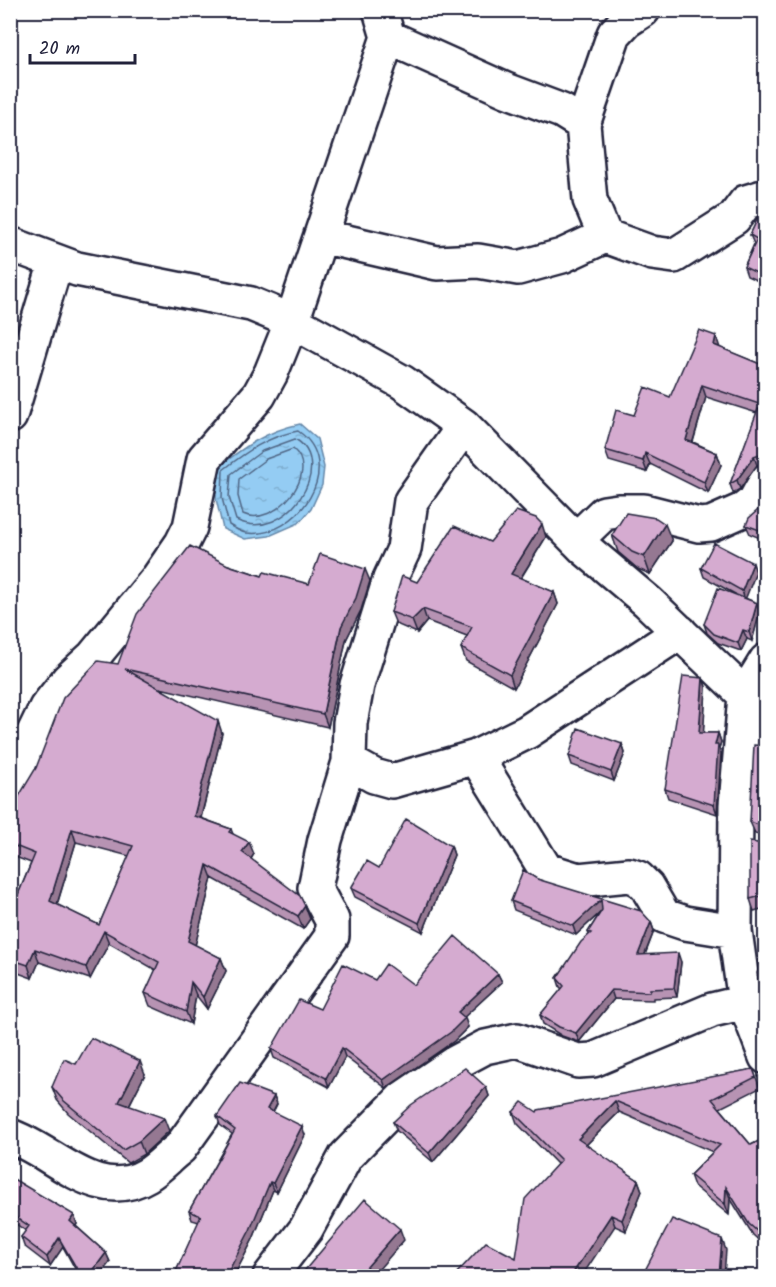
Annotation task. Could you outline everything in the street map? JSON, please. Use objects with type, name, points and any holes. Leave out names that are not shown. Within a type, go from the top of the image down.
[{"type":"street","points":[[605,236],[590,200],[583,124],[614,34],[626,21],[643,10]]},
{"type":"street","points":[[10,797],[28,745],[46,708],[158,578],[182,543],[194,510],[201,465],[259,395],[292,321],[321,236],[384,24],[506,90],[562,111],[583,124]]},
{"type":"street","points":[[321,236],[437,264],[478,261],[518,268],[562,256],[605,236],[652,253],[675,256],[734,218],[746,202],[765,195]]},
{"type":"street","points":[[10,244],[57,262],[129,281],[223,296],[251,304],[292,321],[402,382],[464,426],[576,540],[680,632],[745,695]]},
{"type":"street","points":[[10,416],[57,262]]},
{"type":"street","points":[[10,1136],[83,1178],[105,1182],[130,1182],[147,1175],[180,1148],[332,936],[332,920],[315,888],[325,840],[350,762],[350,723],[357,685],[390,579],[404,549],[411,501],[464,426]]},
{"type":"street","points":[[576,540],[604,513],[618,511],[644,511],[699,525],[711,524],[745,509],[755,501],[765,481]]},
{"type":"street","points":[[350,762],[374,776],[392,781],[476,757],[526,732],[680,632]]},
{"type":"street","points":[[765,661],[745,695],[736,805],[735,931],[745,1002],[765,1057]]},
{"type":"street","points":[[476,757],[546,870],[578,880],[629,875],[638,878],[647,887],[664,916],[685,923],[735,931]]},
{"type":"street","points":[[270,1276],[306,1229],[346,1156],[402,1099],[455,1063],[485,1047],[517,1040],[578,1061],[593,1059],[712,1010],[745,1002]]},
{"type":"water","points":[[300,424],[317,439],[324,467],[322,485],[311,509],[299,523],[269,536],[245,539],[223,529],[216,499],[217,468],[256,441],[276,431]]},
{"type":"building","points":[[765,205],[765,277],[744,267],[757,239],[750,235]]},
{"type":"building","points":[[699,330],[716,336],[714,345],[765,366],[765,406],[702,385],[686,440],[717,453],[704,482],[645,453],[643,461],[605,450],[616,410],[634,415],[645,387],[670,397]]},
{"type":"building","points":[[758,409],[765,412],[765,454],[754,456],[737,480],[730,484]]},
{"type":"building","points":[[765,504],[765,532],[746,525],[749,518]]},
{"type":"building","points":[[516,511],[536,518],[542,524],[511,574],[554,592],[510,675],[461,648],[472,627],[423,609],[412,620],[391,612],[402,576],[417,582],[454,526],[490,542]]},
{"type":"building","points":[[626,513],[656,518],[665,524],[644,557],[632,552],[612,535]]},
{"type":"building","points":[[714,543],[753,563],[742,591],[701,568]]},
{"type":"building","points":[[190,546],[228,565],[262,576],[264,572],[309,584],[320,554],[365,569],[356,598],[341,627],[323,714],[125,669],[218,721],[194,816],[231,829],[229,832],[249,842],[242,852],[300,896],[305,906],[298,916],[207,865],[188,941],[221,958],[203,997],[191,982],[186,1012],[145,993],[159,962],[104,931],[86,967],[35,949],[28,965],[10,959],[10,914],[35,854],[10,844],[10,811],[36,768],[63,698],[98,661],[118,664],[137,614]],"holes":[[[72,829],[133,846],[99,925],[50,901]]]},
{"type":"building","points":[[718,588],[757,603],[749,632],[743,630],[738,643],[714,634],[704,624]]},
{"type":"building","points":[[683,676],[703,678],[699,733],[718,733],[715,745],[718,745],[714,805],[665,789]]},
{"type":"building","points":[[578,728],[622,744],[611,772],[569,756]]},
{"type":"building","points":[[754,745],[765,746],[765,827],[750,822]]},
{"type":"building","points":[[406,819],[451,846],[419,923],[351,888],[367,861],[379,868]]},
{"type":"building","points":[[750,842],[765,844],[765,895],[750,899]]},
{"type":"building","points":[[523,870],[537,879],[641,911],[651,922],[638,955],[678,953],[674,988],[650,989],[650,992],[611,990],[576,1033],[559,1027],[540,1015],[564,986],[557,978],[581,942],[591,933],[588,932],[602,910],[601,900],[573,926],[511,901]]},
{"type":"building","points":[[455,936],[498,974],[458,1012],[465,1018],[451,1032],[383,1080],[342,1048],[326,1078],[271,1049],[299,1000],[320,1009],[343,964],[375,980],[386,964],[414,985]]},
{"type":"building","points":[[765,951],[765,1003],[757,973]]},
{"type":"building","points":[[91,1038],[140,1061],[119,1102],[164,1118],[139,1141],[123,1150],[63,1100],[52,1087],[64,1059],[76,1064]]},
{"type":"building","points":[[465,1068],[486,1087],[429,1153],[393,1122],[411,1105]]},
{"type":"building","points":[[753,1069],[756,1077],[712,1099],[751,1145],[765,1138],[765,1238],[749,1224],[726,1187],[725,1204],[690,1175],[720,1145],[615,1101],[578,1139],[638,1180],[622,1220],[611,1215],[571,1276],[454,1276],[486,1242],[516,1258],[525,1199],[561,1160],[513,1112],[522,1102],[537,1112]]},
{"type":"building","points":[[240,1083],[274,1096],[267,1109],[302,1126],[273,1183],[270,1182],[250,1230],[226,1276],[174,1276],[201,1216],[189,1211],[235,1130],[217,1116]]},
{"type":"building","points":[[10,1177],[74,1215],[70,1221],[106,1253],[89,1276],[81,1276],[59,1238],[47,1257],[21,1237],[29,1226],[10,1213]]},
{"type":"building","points":[[365,1199],[400,1229],[365,1269],[376,1276],[300,1276]]},
{"type":"building","points":[[672,1219],[722,1239],[719,1276],[642,1276]]}]
